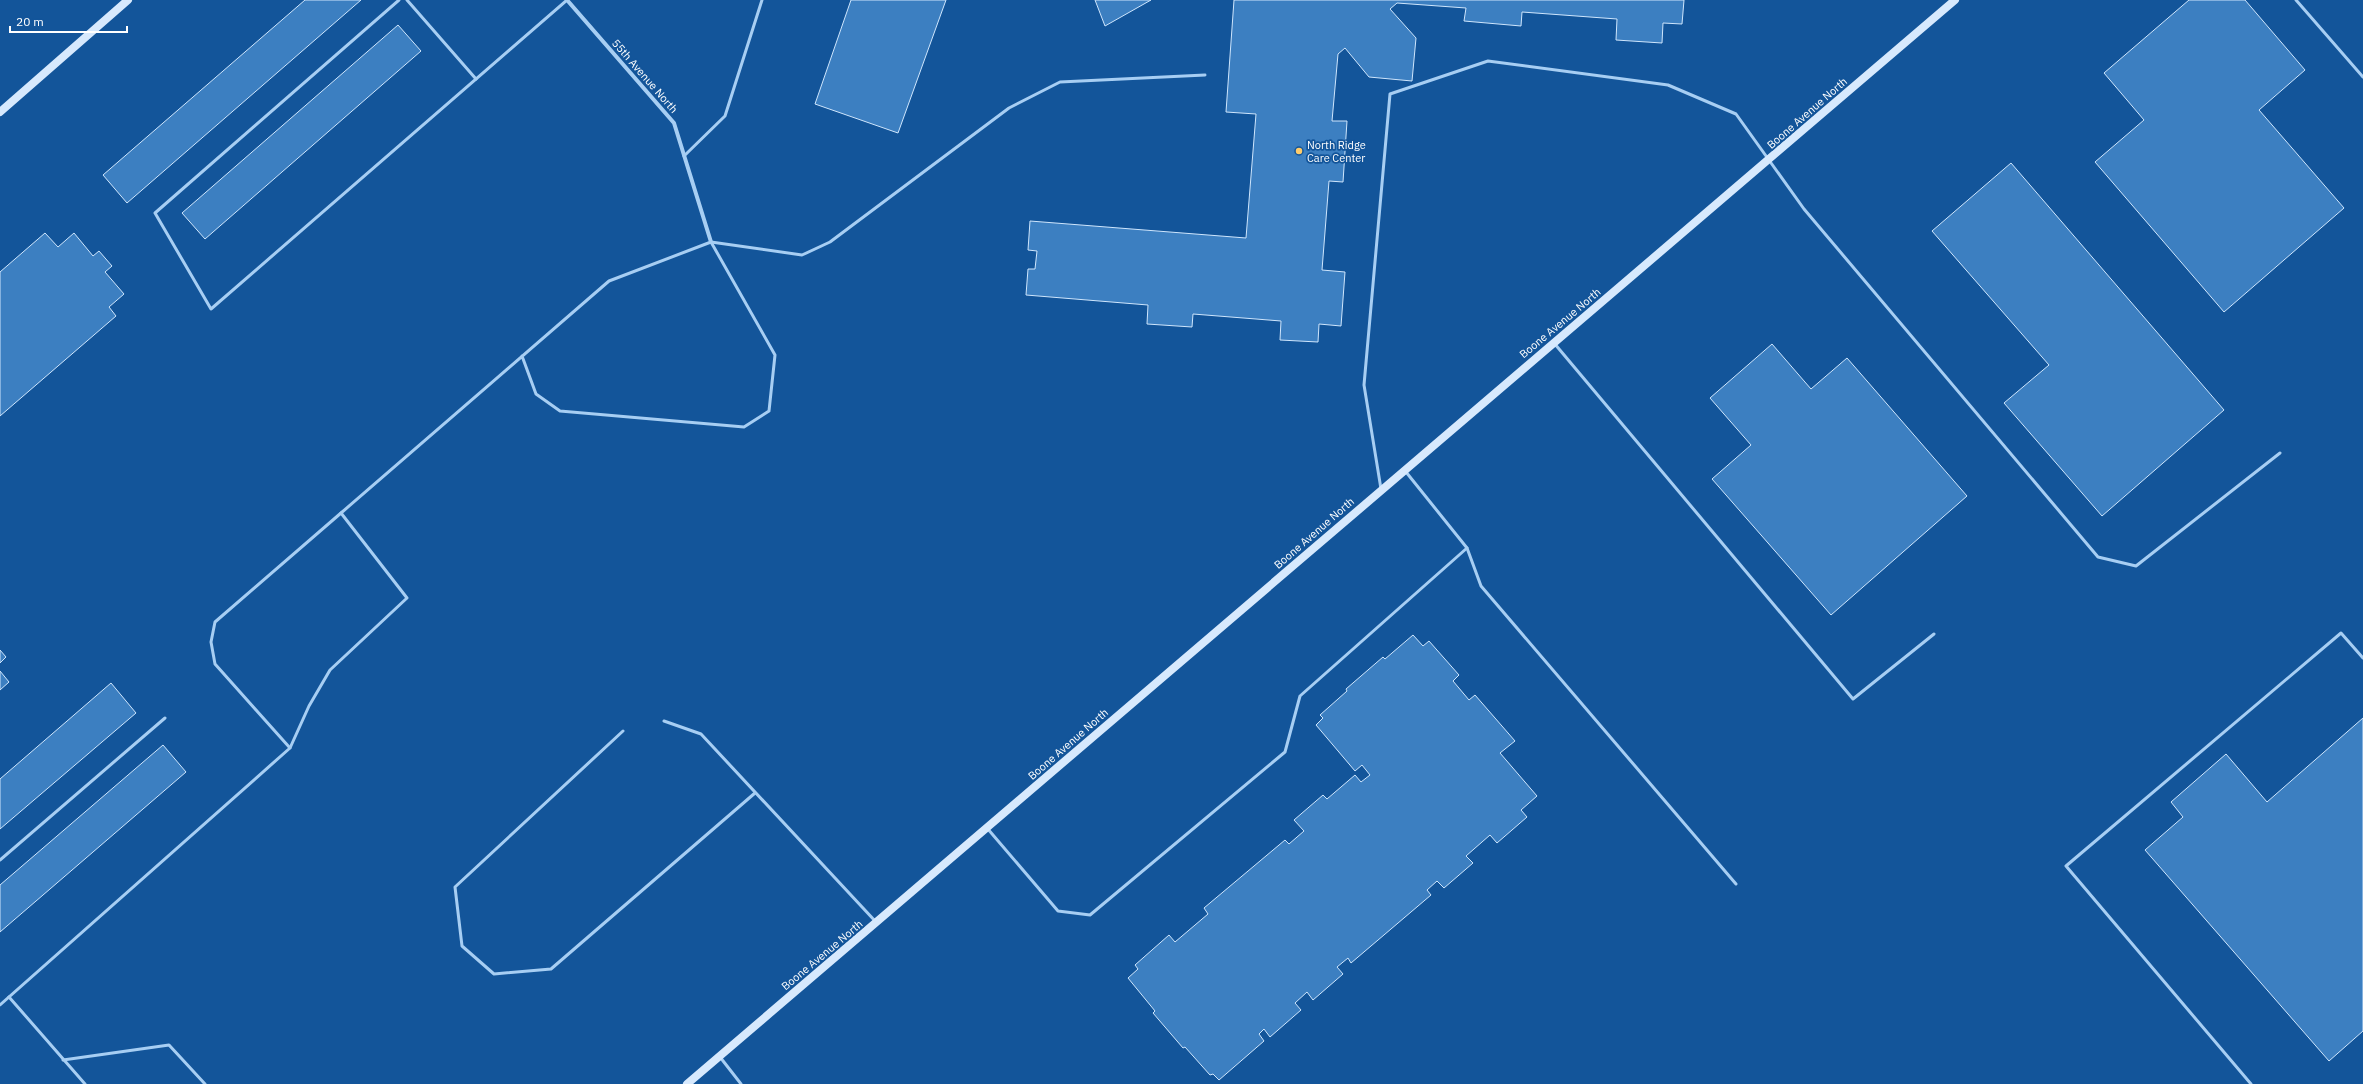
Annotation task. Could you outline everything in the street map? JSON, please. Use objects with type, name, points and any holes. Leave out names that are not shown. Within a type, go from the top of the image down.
[{"type":"street","points":[[0,112],[128,0]]},
{"type":"street","name":"55th Avenue North","points":[[567,0],[674,123],[711,242]]},
{"type":"street","name":"Boone Avenue North","points":[[688,1084],[1955,0]]},
{"type":"lane","points":[[399,0],[155,213],[211,309],[567,0]]},
{"type":"lane","points":[[407,0],[476,79]]},
{"type":"lane","points":[[684,156],[725,116],[762,0]]},
{"type":"lane","points":[[2296,0],[2363,77]]},
{"type":"lane","points":[[1381,490],[1364,385],[1390,94],[1488,61],[1668,85],[1736,114],[1804,209],[2098,557],[2136,566],[2280,452]]},
{"type":"lane","points":[[290,748],[215,664],[211,642],[215,622],[609,281],[711,242],[802,255],[830,242],[1009,108],[1060,82],[1205,75]]},
{"type":"lane","points":[[522,356],[536,394],[560,411],[744,427],[769,411],[775,354],[711,242]]},
{"type":"lane","points":[[1554,343],[1853,699],[1934,634]]},
{"type":"lane","points":[[1405,471],[1468,548],[1481,586],[1736,884]]},
{"type":"lane","points":[[0,1005],[290,748],[309,706],[330,670],[407,598],[341,513]]},
{"type":"lane","points":[[987,828],[1058,911],[1090,915],[1285,752],[1300,696],[1468,548]]},
{"type":"lane","points":[[2251,1084],[2066,866],[2341,633],[2363,658]]},
{"type":"lane","points":[[0,860],[165,718]]},
{"type":"lane","points":[[664,721],[701,734],[877,923]]},
{"type":"lane","points":[[623,731],[455,887],[462,946],[494,974],[551,969],[755,793]]},
{"type":"lane","points":[[9,997],[85,1084]]},
{"type":"lane","points":[[63,1060],[169,1044],[205,1084]]},
{"type":"lane","points":[[720,1057],[741,1084]]},
{"type":"building","points":[[305,0],[361,0],[127,203],[103,175]]},
{"type":"building","points":[[851,0],[946,0],[898,133],[815,104]]},
{"type":"building","points":[[1095,0],[1151,0],[1105,26]]},
{"type":"building","name":"North Ridge Care Center","points":[[1234,0],[1684,0],[1682,24],[1663,23],[1662,43],[1616,40],[1617,19],[1522,12],[1521,26],[1464,21],[1466,8],[1397,3],[1390,9],[1416,38],[1412,81],[1369,77],[1345,48],[1338,54],[1332,121],[1347,121],[1343,182],[1329,181],[1322,270],[1345,272],[1341,326],[1319,324],[1318,342],[1280,340],[1281,321],[1193,314],[1192,327],[1147,324],[1148,305],[1026,295],[1028,269],[1035,269],[1037,251],[1028,250],[1030,221],[1246,238],[1256,114],[1226,112]]},
{"type":"building","points":[[2189,0],[2245,0],[2305,70],[2259,110],[2344,208],[2224,312],[2095,162],[2144,120],[2104,73]]},
{"type":"building","points":[[398,25],[421,51],[205,239],[182,213]]},
{"type":"building","points":[[2011,163],[2224,410],[2102,516],[2004,403],[2049,365],[1932,231]]},
{"type":"building","points":[[45,233],[58,247],[74,233],[93,256],[99,251],[112,266],[105,272],[124,294],[109,307],[116,316],[0,416],[0,272]]},
{"type":"building","points":[[1772,344],[1811,389],[1847,358],[1967,496],[1831,615],[1712,479],[1751,445],[1710,398]]},
{"type":"building","points":[[1413,635],[1423,646],[1429,641],[1459,675],[1453,681],[1469,700],[1475,695],[1515,741],[1500,753],[1537,796],[1521,810],[1527,817],[1497,843],[1490,835],[1466,856],[1473,863],[1444,888],[1437,881],[1427,890],[1431,895],[1351,963],[1348,958],[1337,967],[1343,974],[1313,1000],[1307,992],[1295,1003],[1301,1010],[1270,1037],[1264,1029],[1259,1034],[1264,1041],[1219,1080],[1213,1074],[1210,1075],[1185,1047],[1183,1048],[1153,1013],[1155,1011],[1128,978],[1138,969],[1135,965],[1169,935],[1175,942],[1208,914],[1204,908],[1285,840],[1289,844],[1304,831],[1294,820],[1323,795],[1327,799],[1355,775],[1361,782],[1370,775],[1362,765],[1355,771],[1316,725],[1323,718],[1320,715],[1347,691],[1346,689],[1383,657],[1385,659]]},
{"type":"building","points":[[0,650],[6,657],[0,663]]},
{"type":"building","points":[[0,671],[9,682],[0,690]]},
{"type":"building","points":[[111,683],[136,713],[0,829],[0,779]]},
{"type":"building","points":[[2363,718],[2363,1031],[2329,1061],[2145,850],[2183,817],[2171,802],[2226,754],[2267,802]]},
{"type":"building","points":[[163,745],[186,772],[0,932],[0,885]]},
{"type":"place","name":"North Ridge Care Center","points":[[1299,151]]}]
